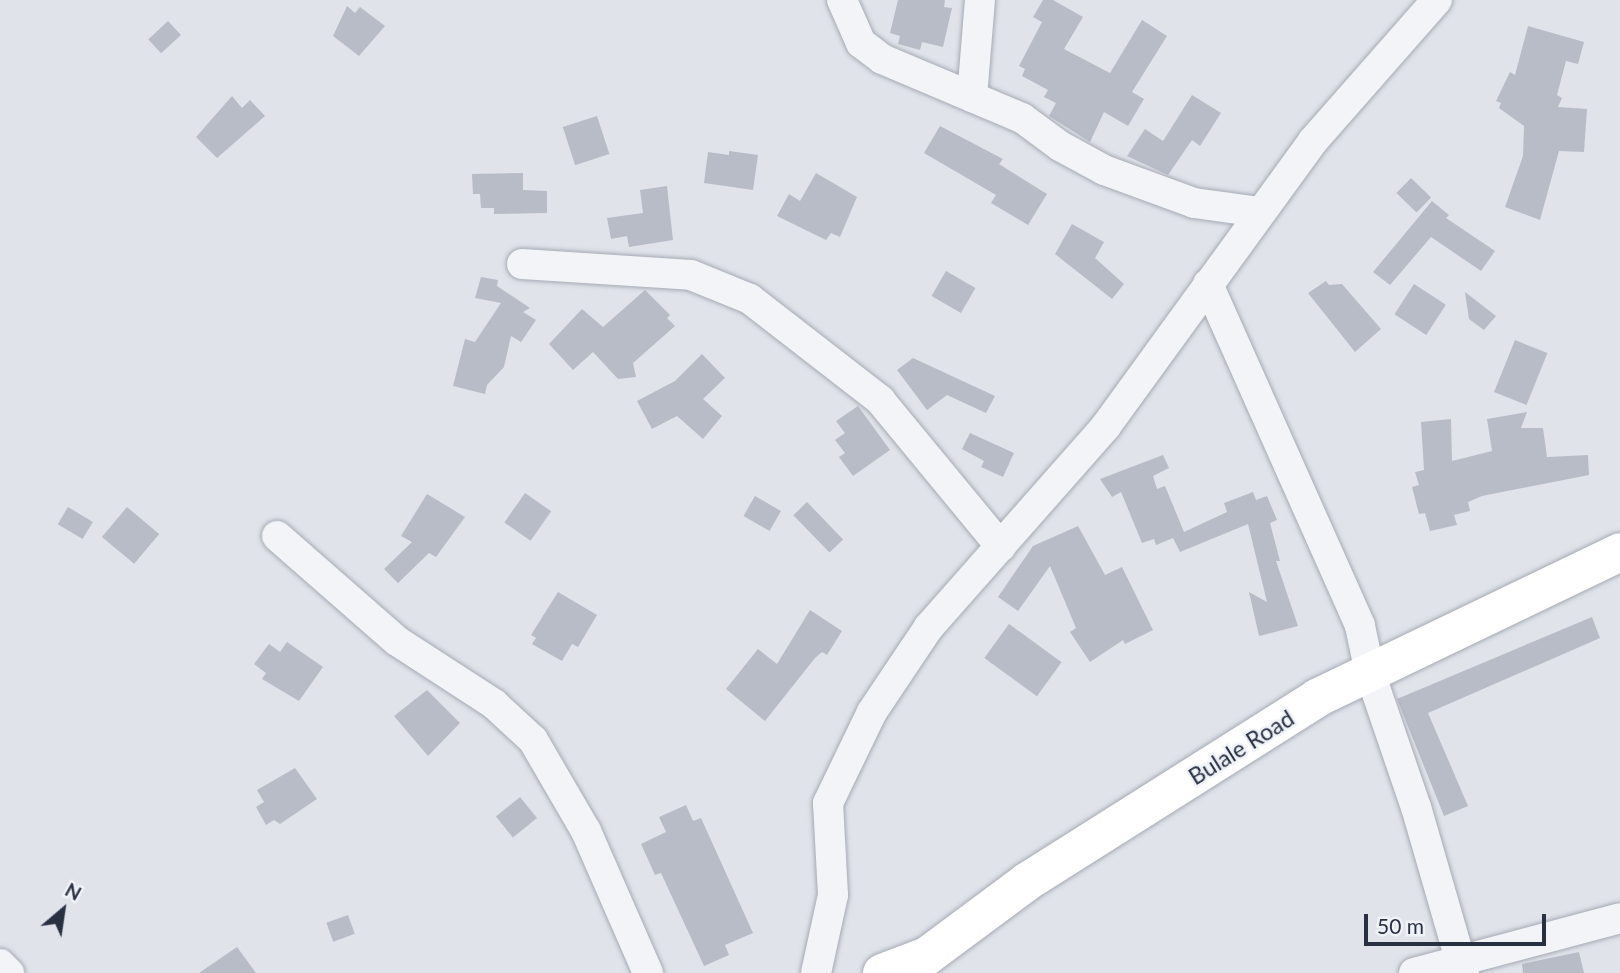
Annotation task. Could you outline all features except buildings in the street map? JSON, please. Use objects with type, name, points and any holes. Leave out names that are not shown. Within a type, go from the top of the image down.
[{"type":"street","points":[[842,0],[869,52],[1022,118],[1060,146],[1104,170],[1194,203],[1260,212]]},
{"type":"street","points":[[972,97],[980,0]]},
{"type":"street","points":[[816,973],[832,915],[827,812],[838,775],[929,627],[1106,426],[1313,141],[1437,0]]},
{"type":"street","points":[[522,264],[691,275],[750,299],[880,400],[1000,547]]},
{"type":"street","points":[[1208,284],[1360,626],[1370,673],[1463,966]]},
{"type":"street","points":[[277,536],[397,641],[494,704],[533,740],[586,831],[648,973]]},
{"type":"street","name":"Bulale Road","points":[[882,973],[927,956],[1028,881],[1317,698],[1620,552]]},
{"type":"street","points":[[1414,973],[1463,966],[1620,918]]},
{"type":"street","points":[[0,964],[9,973]]}]
